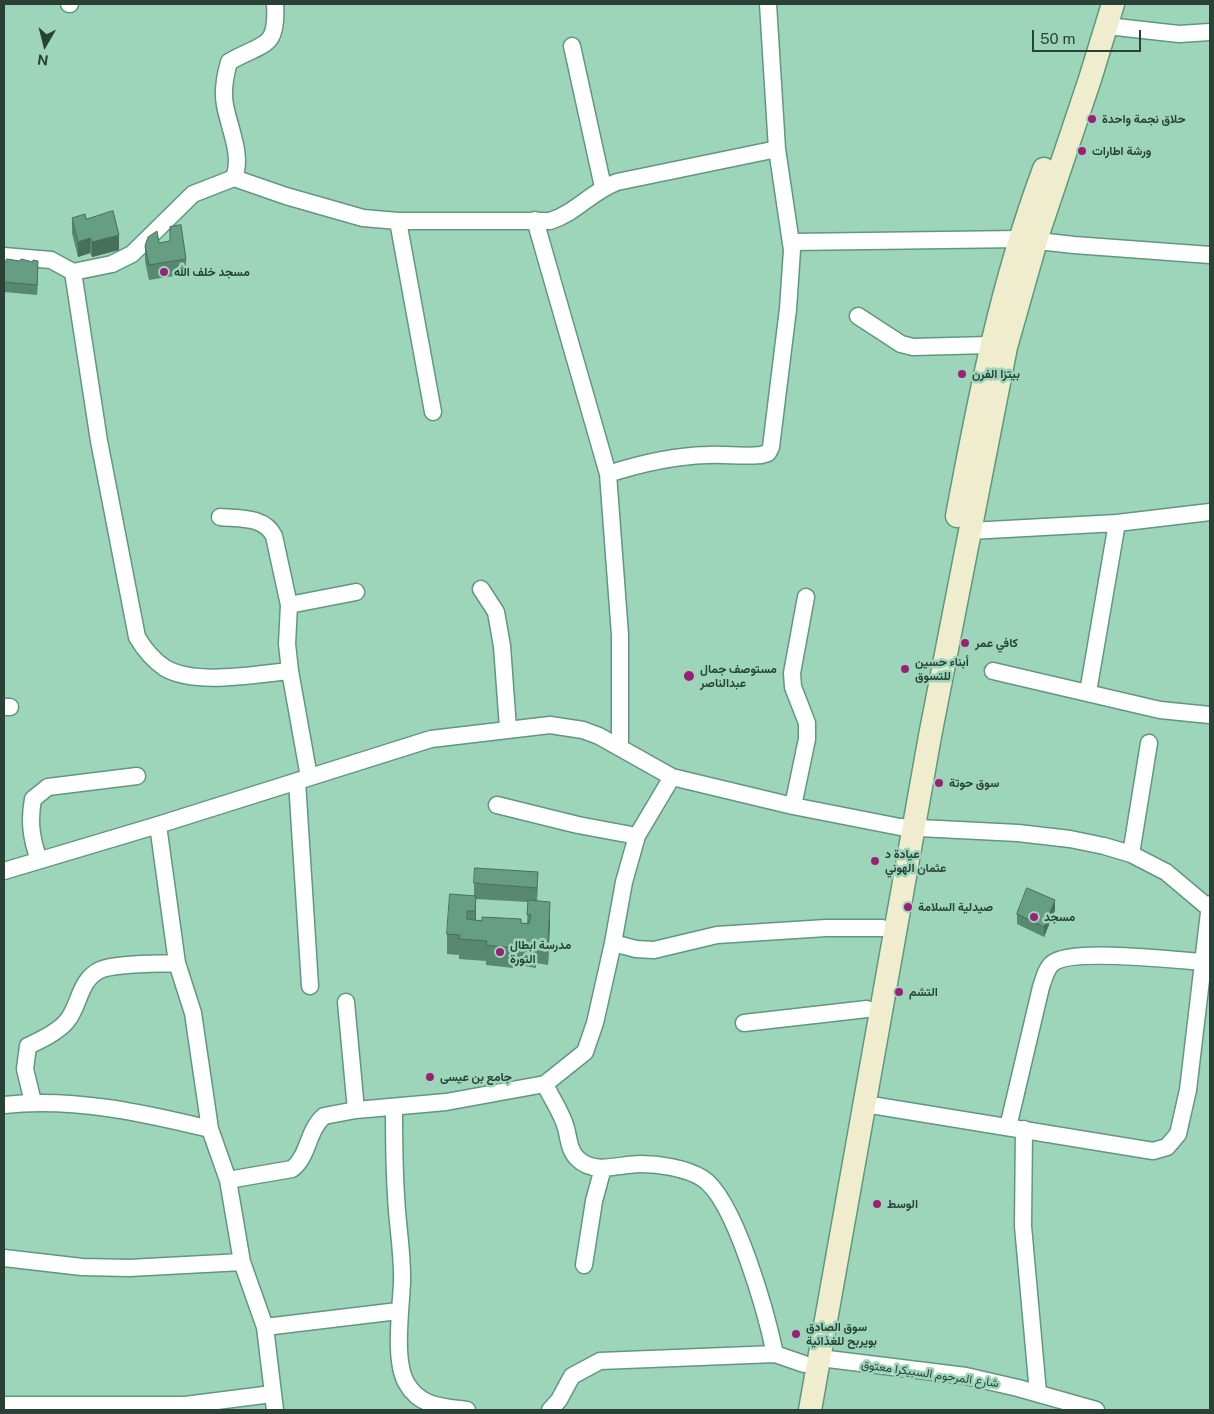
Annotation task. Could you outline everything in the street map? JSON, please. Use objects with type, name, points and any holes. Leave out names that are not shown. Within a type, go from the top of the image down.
[{"type":"main road","points":[[810,1410],[812,1361],[867,1010],[882,928],[907,828],[970,531],[1028,240],[1097,4]]},
{"type":"main road","points":[[797,1410],[812,1361],[865,1104],[907,828],[990,345],[1107,26],[1113,4]]},
{"type":"street","points":[[234,178],[238,163],[225,104],[225,75],[229,62],[267,42],[274,35],[277,25],[275,4]]},
{"type":"street","points":[[608,474],[632,466],[673,459],[706,455],[755,455],[768,453],[771,447],[788,309],[791,242],[777,149],[768,4]]},
{"type":"street","points":[[1107,26],[1179,34],[1210,32]]},
{"type":"street","points":[[572,46],[603,187]]},
{"type":"street","points":[[4,256],[51,260],[73,272],[112,264],[132,254],[193,194],[234,178],[286,196],[364,218],[398,221],[550,221],[562,217],[603,187],[696,164],[777,149]]},
{"type":"street","points":[[535,220],[608,474],[620,635],[620,746]]},
{"type":"street","points":[[398,221],[433,412]]},
{"type":"street","points":[[791,242],[1028,240],[1210,255]]},
{"type":"street","points":[[73,272],[99,441],[137,636],[154,660],[176,673],[202,677],[225,677],[290,671]]},
{"type":"street","points":[[858,316],[901,344],[913,347],[990,345]]},
{"type":"street","points":[[970,531],[1117,523],[1210,512]]},
{"type":"street","points":[[220,517],[250,520],[269,527],[276,545],[289,605],[287,644],[303,779],[310,986]]},
{"type":"street","points":[[1088,692],[1117,523]]},
{"type":"street","points":[[481,589],[496,612],[502,646],[508,728]]},
{"type":"street","points":[[289,605],[356,592]]},
{"type":"street","points":[[793,806],[807,739],[807,723],[793,687],[792,673],[806,597]]},
{"type":"street","points":[[993,671],[1160,710],[1210,715]]},
{"type":"street","points":[[4,871],[158,825],[431,739],[508,728],[550,725],[567,726],[599,736],[672,776],[793,806],[907,828],[1018,833],[1070,839],[1131,854],[1166,872],[1210,907],[1188,1090],[1178,1134],[1167,1147],[1152,1151],[865,1104]]},
{"type":"street","points":[[1131,854],[1149,743]]},
{"type":"street","points":[[39,860],[31,839],[30,817],[33,798],[48,787],[138,776]]},
{"type":"street","points":[[228,1180],[292,1169],[298,1164],[317,1122],[324,1116],[356,1110],[446,1102],[545,1084],[585,1052],[594,1023],[613,943],[624,882],[637,836],[672,776]]},
{"type":"street","points":[[497,804],[578,825],[637,836]]},
{"type":"street","points":[[4,1405],[186,1405],[273,1402],[265,1327],[242,1262],[228,1180],[210,1129],[193,1013],[178,963],[158,825]]},
{"type":"street","points":[[613,943],[636,949],[654,950],[717,935],[826,928],[882,928]]},
{"type":"street","points":[[1038,1393],[1023,1236],[1016,1128],[1041,987],[1048,968],[1052,963],[1084,955],[1203,962]]},
{"type":"street","points":[[33,1102],[25,1069],[28,1046],[55,1031],[68,1020],[83,986],[90,977],[101,970],[178,963]]},
{"type":"street","points":[[346,1002],[356,1110]]},
{"type":"street","points":[[744,1023],[867,1010]]},
{"type":"street","points":[[545,1084],[566,1127],[573,1154],[579,1161],[589,1166],[603,1168],[641,1164],[662,1166],[702,1178],[710,1185],[733,1221],[767,1314],[776,1354],[600,1361],[572,1376],[559,1400],[550,1410]]},
{"type":"street","points":[[4,1105],[33,1102],[154,1115],[210,1129]]},
{"type":"street","points":[[394,1107],[395,1193],[402,1282],[398,1311],[401,1368],[406,1383],[415,1395],[425,1402],[467,1410]]},
{"type":"street","points":[[584,1265],[594,1201],[603,1168]]},
{"type":"street","points":[[4,1258],[82,1267],[129,1268],[242,1262]]},
{"type":"street","points":[[265,1327],[398,1311]]},
{"type":"street","name":"شارع المرحوم السبيكرا معتوق","points":[[776,1354],[812,1361],[966,1376],[1038,1393],[1072,1407],[1096,1410]]},
{"type":"building","points":[[113,211],[119,235],[92,242],[90,238],[78,242],[72,218],[85,214],[86,219]]},
{"type":"building","points":[[181,225],[186,259],[149,265],[145,246],[148,237],[157,231],[159,243],[170,241],[170,227]]},
{"type":"building","points":[[7,259],[38,261],[37,285],[4,282],[4,265]]},
{"type":"building","points":[[475,868],[538,872],[537,888],[474,883]]},
{"type":"building","points":[[1027,888],[1055,900],[1044,927],[1017,914]]},
{"type":"building","points":[[450,894],[476,896],[475,911],[467,911],[467,919],[482,921],[482,917],[521,919],[521,923],[529,924],[531,915],[527,915],[528,900],[550,902],[548,945],[536,943],[536,948],[513,944],[513,948],[486,945],[487,941],[459,939],[460,935],[447,934]]},
{"type":"place","name":"حلاق نجمة واحدة","points":[[1092,119]]},
{"type":"place","name":"ورشة اطارات","points":[[1082,151]]},
{"type":"place","name":"مسجد خلف الله","points":[[164,272]]},
{"type":"place","name":"بيتزا الفرن","points":[[962,374]]},
{"type":"place","name":"كافي عمر","points":[[965,643]]},
{"type":"place","name":"أبناء حسين للتسوق","points":[[905,669]]},
{"type":"place","name":"مستوصف جمال عبدالناصر","points":[[689,676]]},
{"type":"place","name":"سوق حوتة","points":[[939,783]]},
{"type":"place","name":"عيادة د عثمان الهوني","points":[[875,861]]},
{"type":"place","name":"صيدلية السلامة","points":[[908,907]]},
{"type":"place","name":"مسجد","points":[[1034,917]]},
{"type":"place","name":"مدرسة ابطال الثورة","points":[[500,952]]},
{"type":"place","name":"التشم","points":[[899,992]]},
{"type":"place","name":"جامع بن عيسى","points":[[430,1077]]},
{"type":"place","name":"الوسط","points":[[877,1204]]},
{"type":"place","name":"سوق الصادق بويربح للغذائية","points":[[796,1334]]}]
